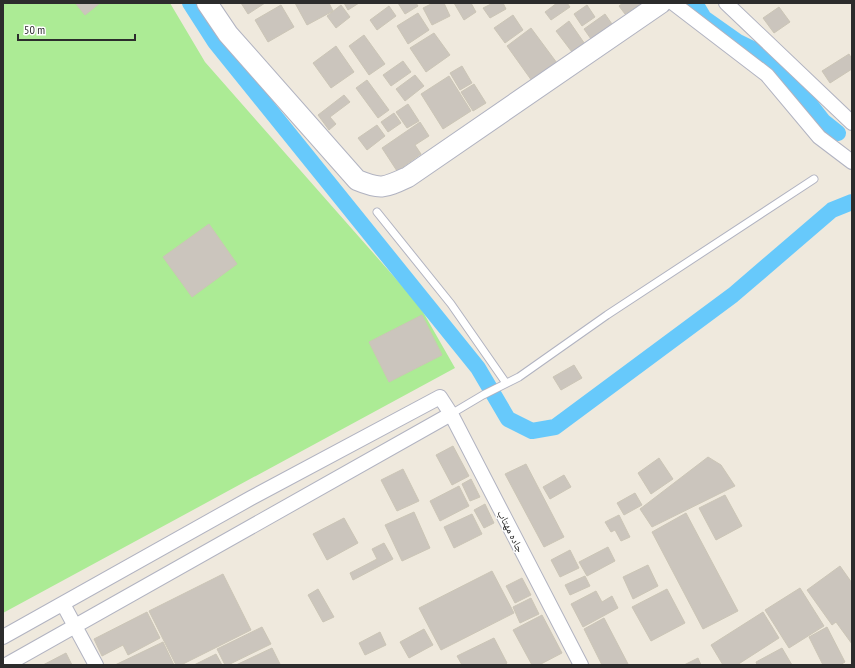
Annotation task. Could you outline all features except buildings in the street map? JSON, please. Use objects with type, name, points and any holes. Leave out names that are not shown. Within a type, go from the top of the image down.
[{"type":"main road","points":[[208,3],[228,34],[357,180],[374,187],[387,187],[408,177],[661,3]]},
{"type":"street","points":[[672,3],[767,76],[819,137],[850,157]]},
{"type":"street","points":[[726,3],[852,123]]},
{"type":"street","name":"جاده مهتاب","points":[[63,604],[251,498],[440,397],[451,414],[581,665]]},
{"type":"street","points":[[6,665],[451,414]]},
{"type":"street","points":[[3,637],[63,604],[96,665]]},
{"type":"lane","points":[[451,414],[482,395],[519,377],[607,314],[814,179]]},
{"type":"lane","points":[[377,212],[451,304],[506,383]]},
{"type":"green space","points":[[3,3],[170,3],[205,62],[419,305],[455,368],[3,613]]},
{"type":"waterway","points":[[190,3],[215,42],[478,368],[508,419],[532,431],[555,427],[733,295],[832,210],[852,202]]},
{"type":"waterway","points":[[695,3],[704,18],[738,42],[765,55],[802,94],[823,121],[838,133]]}]
